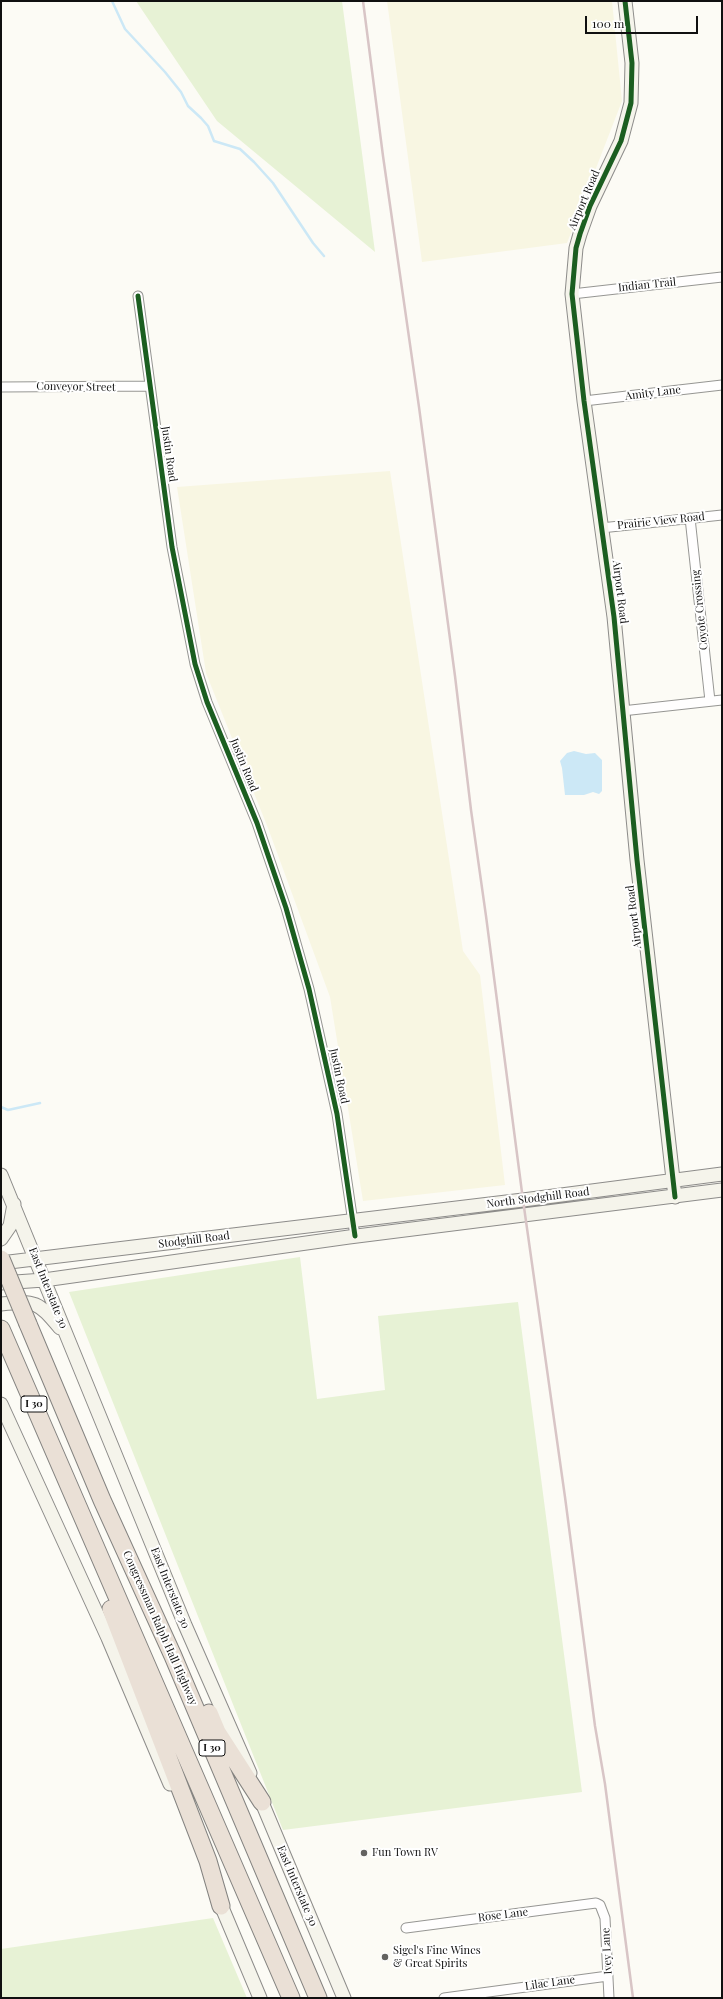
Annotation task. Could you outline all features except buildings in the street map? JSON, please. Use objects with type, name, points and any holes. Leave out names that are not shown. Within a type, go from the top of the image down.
[{"type":"highway","name":"Congressman Ralph Hall Highway","points":[[1,1259],[102,1500],[173,1656],[318,1998]]},
{"type":"highway","name":"I 30","points":[[2,1331],[291,1998]]},
{"type":"highway","points":[[64,1475],[93,1562],[208,1861],[221,1906]]},
{"type":"highway","points":[[102,1500],[118,1522],[218,1732],[262,1802]]},
{"type":"main road","name":"Airport Road","points":[[625,1],[632,63],[631,103],[621,141],[590,206],[580,234],[576,248],[572,294],[584,401],[612,602],[622,711],[675,1197]]},
{"type":"main road","name":"North Stodghill Road","points":[[353,1220],[722,1174]]},
{"type":"main road","name":"East Interstate 30","points":[[1,1175],[185,1625],[262,1802],[344,1998]]},
{"type":"main road","name":"North Stodghill Road","points":[[355,1236],[722,1190]]},
{"type":"main road","points":[[1,1239],[10,1226],[14,1204]]},
{"type":"main road","name":"Stodghill Road","points":[[1,1263],[353,1220]]},
{"type":"main road","name":"Stodghill Road","points":[[1,1283],[44,1280],[355,1236]]},
{"type":"main road","points":[[1,1304],[31,1303],[39,1305],[67,1335]]},
{"type":"main road","points":[[1,1404],[108,1638],[260,1998]]},
{"type":"street","name":"Indian Trail","points":[[572,294],[722,277]]},
{"type":"street","name":"Justin Road","points":[[138,296],[172,547],[196,664],[207,702],[257,822],[286,908],[323,1047],[337,1114],[355,1236]]},
{"type":"street","name":"Amity Lane","points":[[584,401],[722,385]]},
{"type":"street","name":"Conveyor Street","points":[[1,387],[150,386]]},
{"type":"street","name":"Prairie View Road","points":[[601,528],[722,515]]},
{"type":"street","name":"Coyote Crossing","points":[[690,518],[710,701]]},
{"type":"street","points":[[622,711],[722,700]]},
{"type":"street","name":"Rose Lane","points":[[406,1928],[596,1903],[600,1905]]},
{"type":"street","name":"Ivey Lane","points":[[600,1905],[605,1918],[609,1998]]},
{"type":"street","name":"Lilac Lane","points":[[444,1998],[608,1976]]},
{"type":"shaded area","points":[[387,1],[612,1],[622,101],[567,243],[422,262]]},
{"type":"shaded area","points":[[390,471],[463,951],[480,975],[505,1185],[363,1201],[330,997],[268,828],[206,673],[177,487]]},
{"type":"green space","points":[[136,1],[342,1],[375,252],[217,121]]},
{"type":"green space","points":[[300,1257],[317,1399],[385,1390],[378,1316],[518,1302],[582,1792],[283,1830],[69,1292]]},
{"type":"green space","points":[[213,1918],[247,1998],[1,1998],[1,1949]]},
{"type":"water","points":[[574,751],[586,754],[595,753],[602,760],[602,791],[599,794],[593,792],[584,795],[565,795],[560,761],[567,753]]},
{"type":"waterway","points":[[112,1],[125,29],[165,72],[181,92],[188,106],[208,126],[214,141],[240,149],[254,162],[273,183],[313,243],[324,256]]},
{"type":"waterway","points":[[1,1107],[8,1110],[40,1103]]},
{"type":"railway","points":[[363,1],[455,676],[471,810],[523,1200],[565,1497],[595,1726],[605,1784],[633,1998]]},
{"type":"cycle path","points":[[625,1],[632,63],[631,103],[621,141],[590,206],[580,234],[576,248],[572,294],[584,401],[614,617],[637,860],[675,1197]]},
{"type":"cycle path","points":[[138,296],[172,547],[195,664],[207,702],[257,823],[286,908],[309,989],[337,1114],[355,1236]]},
{"type":"place","name":"Fun Town RV","points":[[364,1853]]},
{"type":"place","name":"Sigel's Fine Wines & Great Spirits","points":[[385,1957]]}]
